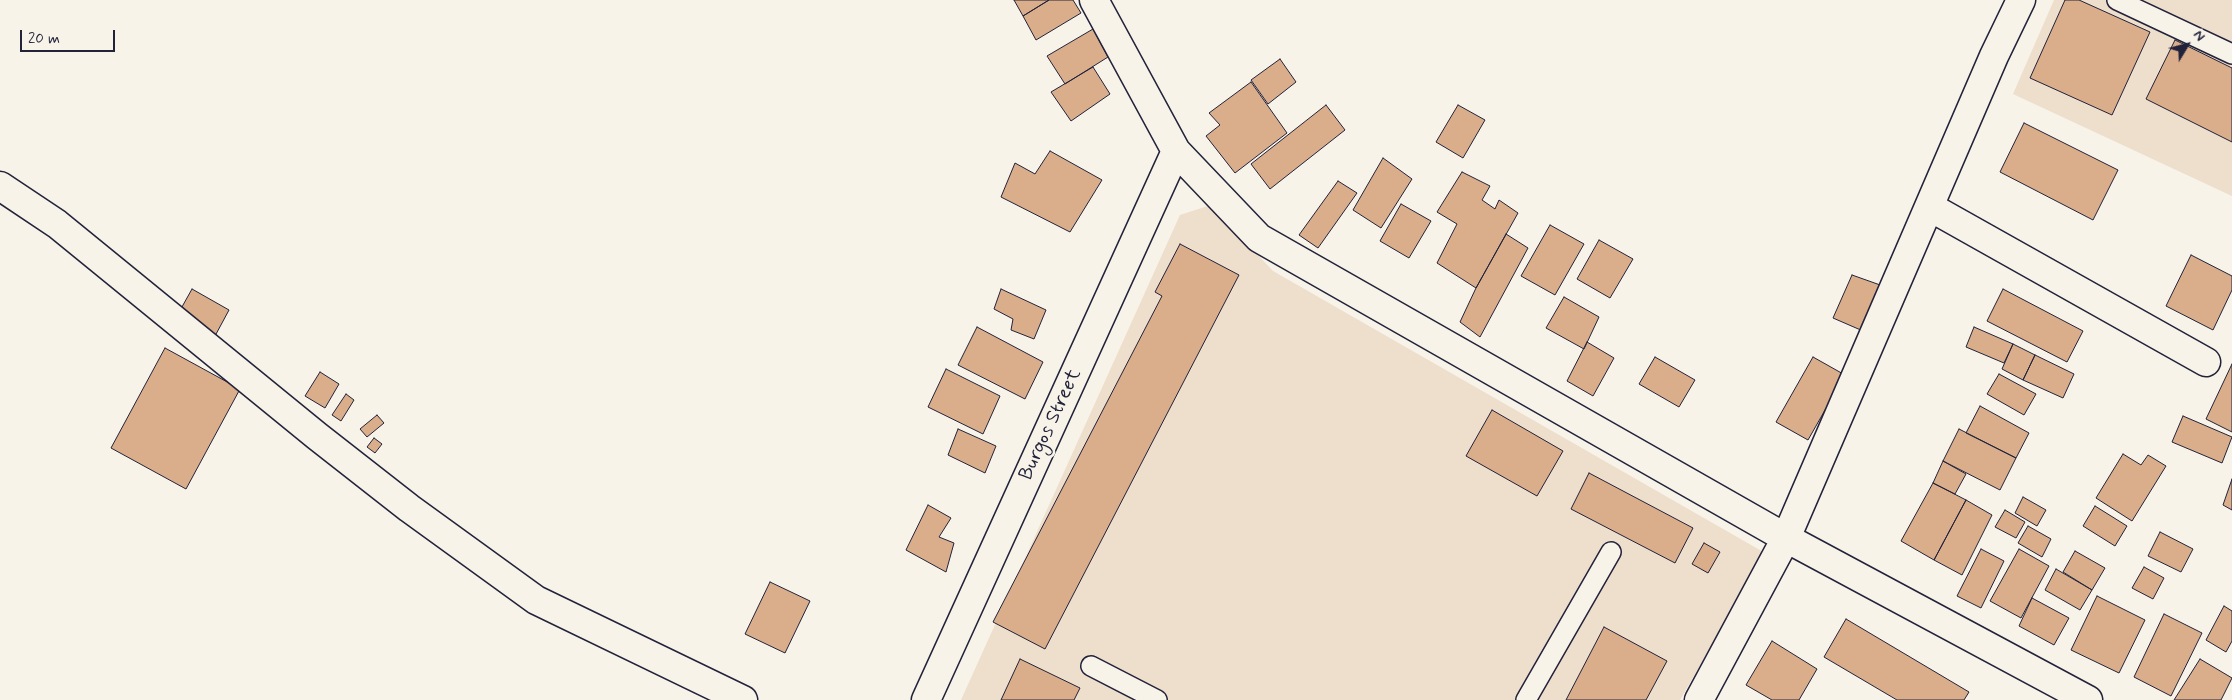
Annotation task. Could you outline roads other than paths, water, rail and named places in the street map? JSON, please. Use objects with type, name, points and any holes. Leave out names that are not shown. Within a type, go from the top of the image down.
[{"type":"street","points":[[1094,0],[1176,151],[1260,238],[1786,538],[2088,700]]},
{"type":"street","points":[[1699,700],[1786,538],[2021,0]]},
{"type":"street","name":"Burgos Street","points":[[926,700],[1176,151]]},
{"type":"street","points":[[0,186],[57,224],[317,436],[409,508],[536,600],[744,700]]},
{"type":"street","points":[[1930,208],[2206,362]]},
{"type":"lane","points":[[2117,0],[2232,54]]},
{"type":"lane","points":[[1526,700],[1611,552]]},
{"type":"lane","points":[[1091,666],[1157,700]]}]
